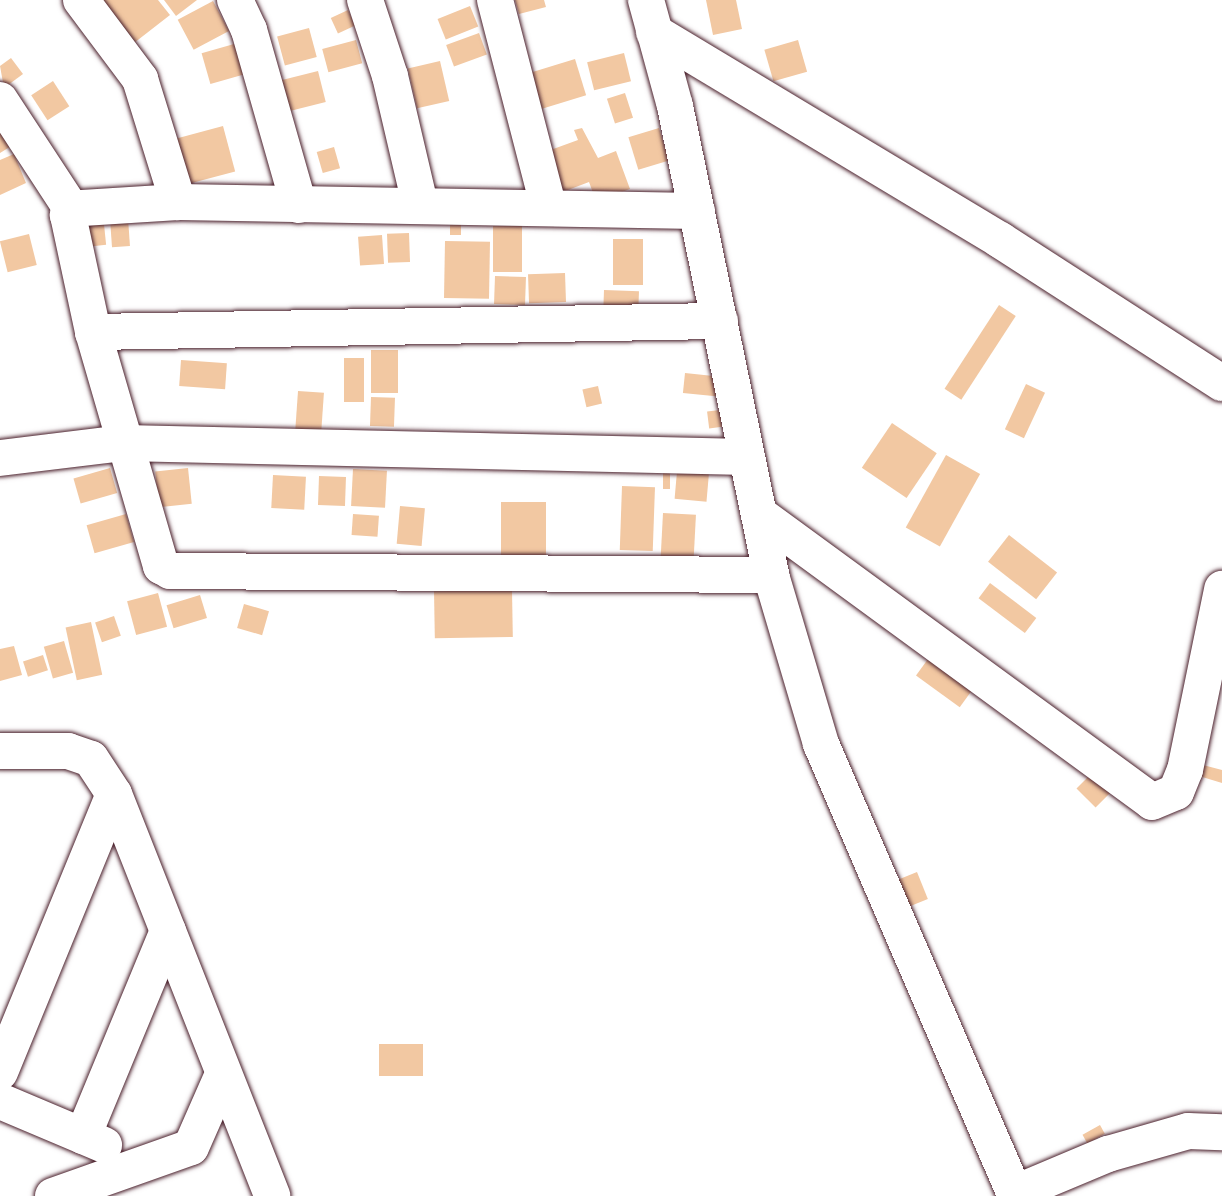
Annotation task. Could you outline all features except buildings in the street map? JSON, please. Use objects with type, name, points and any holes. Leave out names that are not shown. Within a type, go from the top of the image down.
[{"type":"street","points":[[81,0],[140,79],[158,123],[178,202]]},
{"type":"street","points":[[235,0],[249,30],[299,205]]},
{"type":"street","points":[[365,0],[390,76],[420,204]]},
{"type":"street","points":[[495,0],[548,205]]},
{"type":"street","points":[[650,16],[697,211],[771,575],[821,744],[1016,1195],[1121,1150],[1188,1131],[1222,1132]]},
{"type":"street","points":[[650,16],[1222,383]]},
{"type":"street","points":[[0,100],[72,210],[68,224],[93,332],[154,554],[170,571],[771,575]]},
{"type":"street","points":[[72,210],[178,202],[548,205],[697,211]]},
{"type":"street","points":[[93,332],[720,321]]},
{"type":"street","points":[[0,458],[124,443],[747,457]]},
{"type":"street","points":[[759,514],[1152,802],[1176,792],[1185,770],[1222,589]]},
{"type":"street","points":[[2,756],[68,751],[91,759],[114,794],[272,1196]]},
{"type":"street","points":[[0,1072],[114,794]]},
{"type":"street","points":[[83,1136],[168,931]]},
{"type":"street","points":[[53,1196],[143,1161],[191,1147],[223,1074]]},
{"type":"street","points":[[0,1101],[143,1161]]}]
